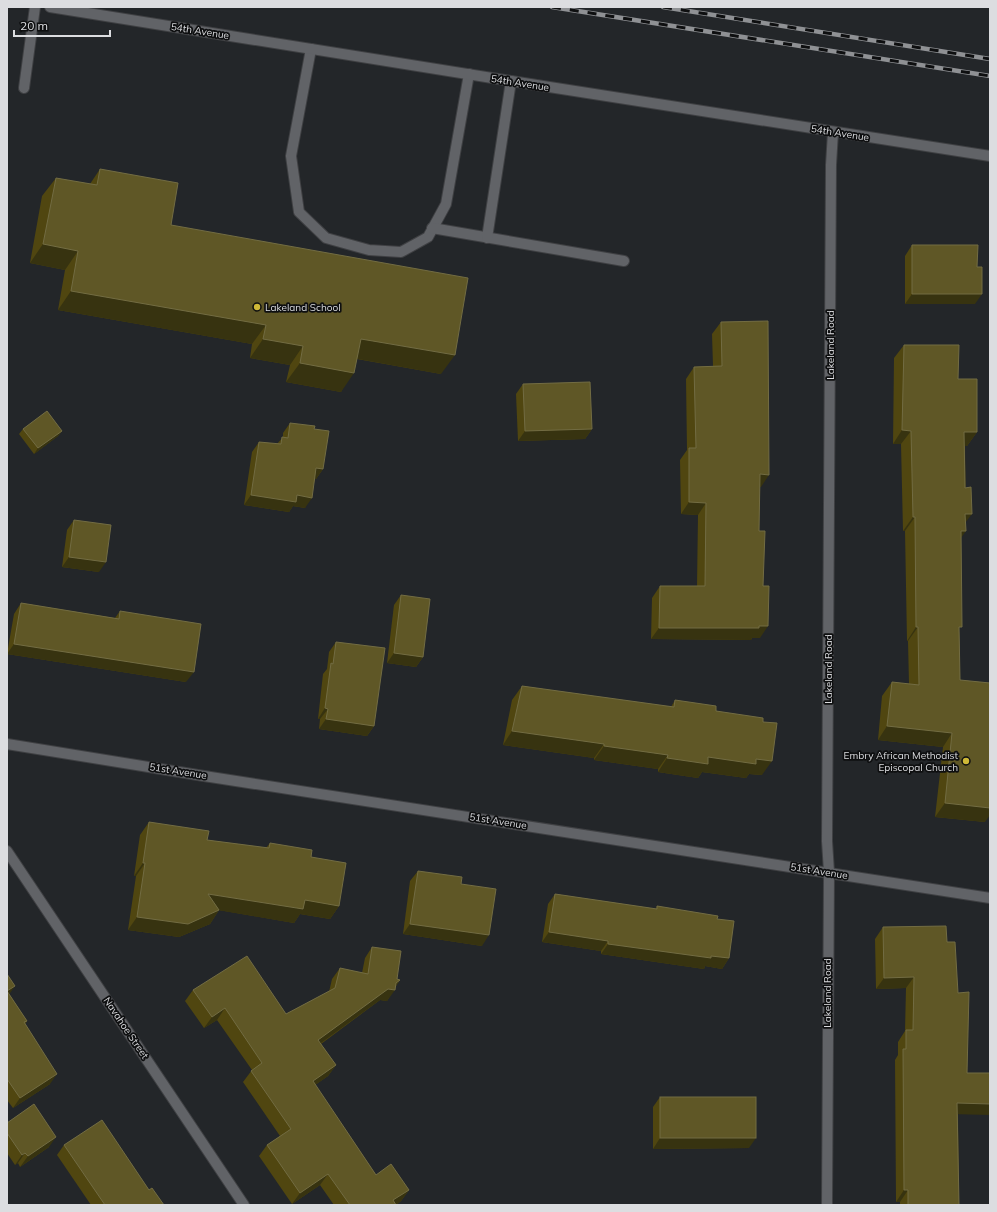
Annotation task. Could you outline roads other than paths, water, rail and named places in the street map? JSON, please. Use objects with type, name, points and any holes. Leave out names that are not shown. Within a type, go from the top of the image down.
[{"type":"street","points":[[24,88],[36,7]]},
{"type":"street","name":"54th Avenue","points":[[50,7],[990,156]]},
{"type":"street","points":[[311,49],[291,156],[299,212],[326,238],[369,250],[401,252],[428,237],[446,204],[469,74]]},
{"type":"street","points":[[487,238],[511,81]]},
{"type":"street","name":"Lakeland Road","points":[[827,1205],[830,197],[833,132]]},
{"type":"street","points":[[432,228],[624,261]]},
{"type":"street","name":"51st Avenue","points":[[7,744],[990,898]]},
{"type":"street","name":"Navahoe Street","points":[[7,851],[244,1205]]},
{"type":"railway","points":[[552,7],[990,76]]},
{"type":"railway","points":[[663,7],[990,59]]},
{"type":"place","name":"Lakeland School","points":[[257,307]]},
{"type":"place","name":"Embry African Methodist Episcopal Church","points":[[966,761]]}]
